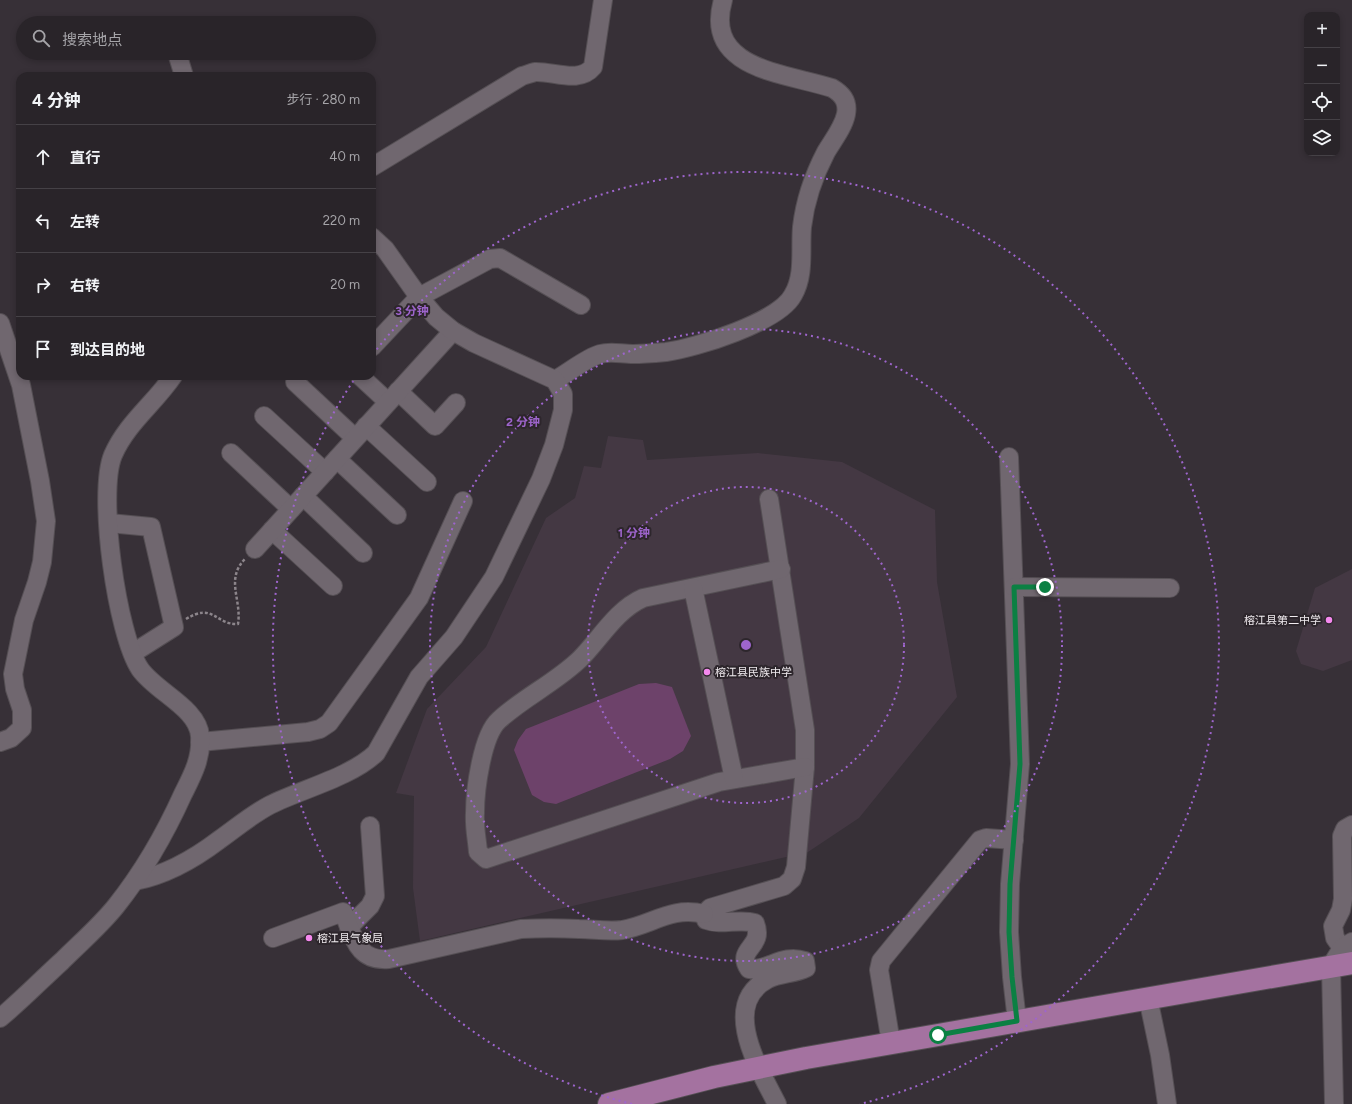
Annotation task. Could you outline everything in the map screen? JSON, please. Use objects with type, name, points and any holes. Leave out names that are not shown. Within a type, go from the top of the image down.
[{"type":"main road","points":[[609,1104],[759,1067],[1331,966],[1349,951]]},
{"type":"street","points":[[376,165],[522,76],[534,72],[578,76],[588,74],[593,67],[603,0]]},
{"type":"street","points":[[555,380],[598,355],[615,352],[633,354],[667,352],[734,332],[781,309],[793,296],[799,280],[802,226],[810,193],[821,161],[843,123],[847,113],[846,102],[840,92],[832,88],[759,68],[734,54],[726,44],[719,24],[723,0]]},
{"type":"street","points":[[179,60],[183,72]]},
{"type":"street","points":[[135,881],[164,873],[192,858],[269,806],[353,769],[369,760],[376,753],[419,677],[454,637],[476,607],[511,544],[541,479],[556,438],[563,410],[563,394],[555,380],[474,343],[453,331],[436,317],[419,297],[385,249],[376,241]]},
{"type":"street","points":[[376,343],[419,297],[490,259],[500,258],[581,305]]},
{"type":"street","points":[[0,323],[16,370]]},
{"type":"street","points":[[255,549],[453,331]]},
{"type":"street","points":[[0,742],[18,734],[22,728],[22,710],[15,689],[14,674],[24,620],[42,562],[46,521],[40,481],[19,380]]},
{"type":"street","points":[[0,1018],[95,929],[115,907],[135,881],[176,811],[196,767],[200,752],[200,734],[195,720],[154,685],[140,668],[133,653],[120,606],[108,522],[108,480],[112,457],[121,438],[133,421],[170,380]]},
{"type":"street","points":[[366,380],[435,426],[456,403]]},
{"type":"street","points":[[295,382],[427,482]]},
{"type":"street","points":[[264,416],[397,515]]},
{"type":"street","points":[[231,453],[363,553]]},
{"type":"street","points":[[1009,457],[1020,764],[1010,884],[1009,932],[1017,1021]]},
{"type":"street","points":[[704,914],[710,908],[784,886],[792,879],[796,867],[805,767],[806,730],[769,499]]},
{"type":"street","points":[[200,742],[308,732],[320,729],[330,723],[419,598],[463,501]]},
{"type":"street","points":[[108,522],[151,527],[174,626],[133,653]]},
{"type":"street","points":[[272,530],[333,586]]},
{"type":"street","points":[[781,570],[643,598],[630,604],[580,659],[559,677],[498,721],[488,740],[477,778],[474,814],[478,852],[486,859],[719,782],[805,767]]},
{"type":"street","points":[[1014,587],[1170,588]]},
{"type":"street","points":[[693,588],[734,779]]},
{"type":"street","points":[[1349,951],[1335,938],[1333,926],[1341,910],[1344,899],[1342,836],[1345,829],[1352,825]]},
{"type":"street","points":[[349,927],[370,906],[375,896],[370,826]]},
{"type":"street","points":[[891,1043],[879,970],[881,961],[980,840],[986,838],[1014,840]]},
{"type":"street","points":[[273,938],[343,912],[358,946],[366,956],[377,961],[390,960],[521,929],[616,930],[631,927],[677,912],[692,911],[704,914]]},
{"type":"street","points":[[704,914],[706,920],[714,923],[746,920],[755,923],[758,932],[757,940],[745,955],[744,962],[749,969],[757,970],[782,960],[797,958],[805,961],[806,968],[797,973],[782,974],[768,979],[753,991],[745,1006],[745,1027],[750,1047],[777,1104]]},
{"type":"street","points":[[1331,966],[1334,1104]]},
{"type":"street","points":[[1148,998],[1160,1055],[1166,1104]]},
{"type":"path","points":[[174,626],[194,615],[203,612],[212,614],[230,624],[238,624],[239,616],[234,582],[238,566],[255,549]]},
{"type":"shaded area","name":"榕江县民族中学","points":[[608,436],[643,440],[647,460],[758,453],[842,462],[935,510],[937,582],[957,697],[859,818],[808,852],[420,941],[413,888],[414,796],[396,793],[427,709],[486,647],[546,518],[575,498],[584,466],[601,468]]},
{"type":"shaded area","name":"榕江县第二中学","points":[[1352,569],[1352,660],[1323,671],[1301,664],[1296,651],[1315,588]]},
{"type":"shaded area","points":[[656,683],[672,687],[691,736],[683,751],[670,759],[556,804],[544,802],[532,795],[514,750],[518,740],[526,729],[639,684]]},
{"type":"place","name":"榕江县第二中学","points":[[1329,620]]},
{"type":"place","name":"榕江县民族中学","points":[[707,672]]},
{"type":"place","name":"榕江县气象局","points":[[309,938]]},
{"type":"route","points":[[938,1035],[1017,1021],[1009,932],[1010,884],[1020,764],[1014,587],[1045,587]]}]
